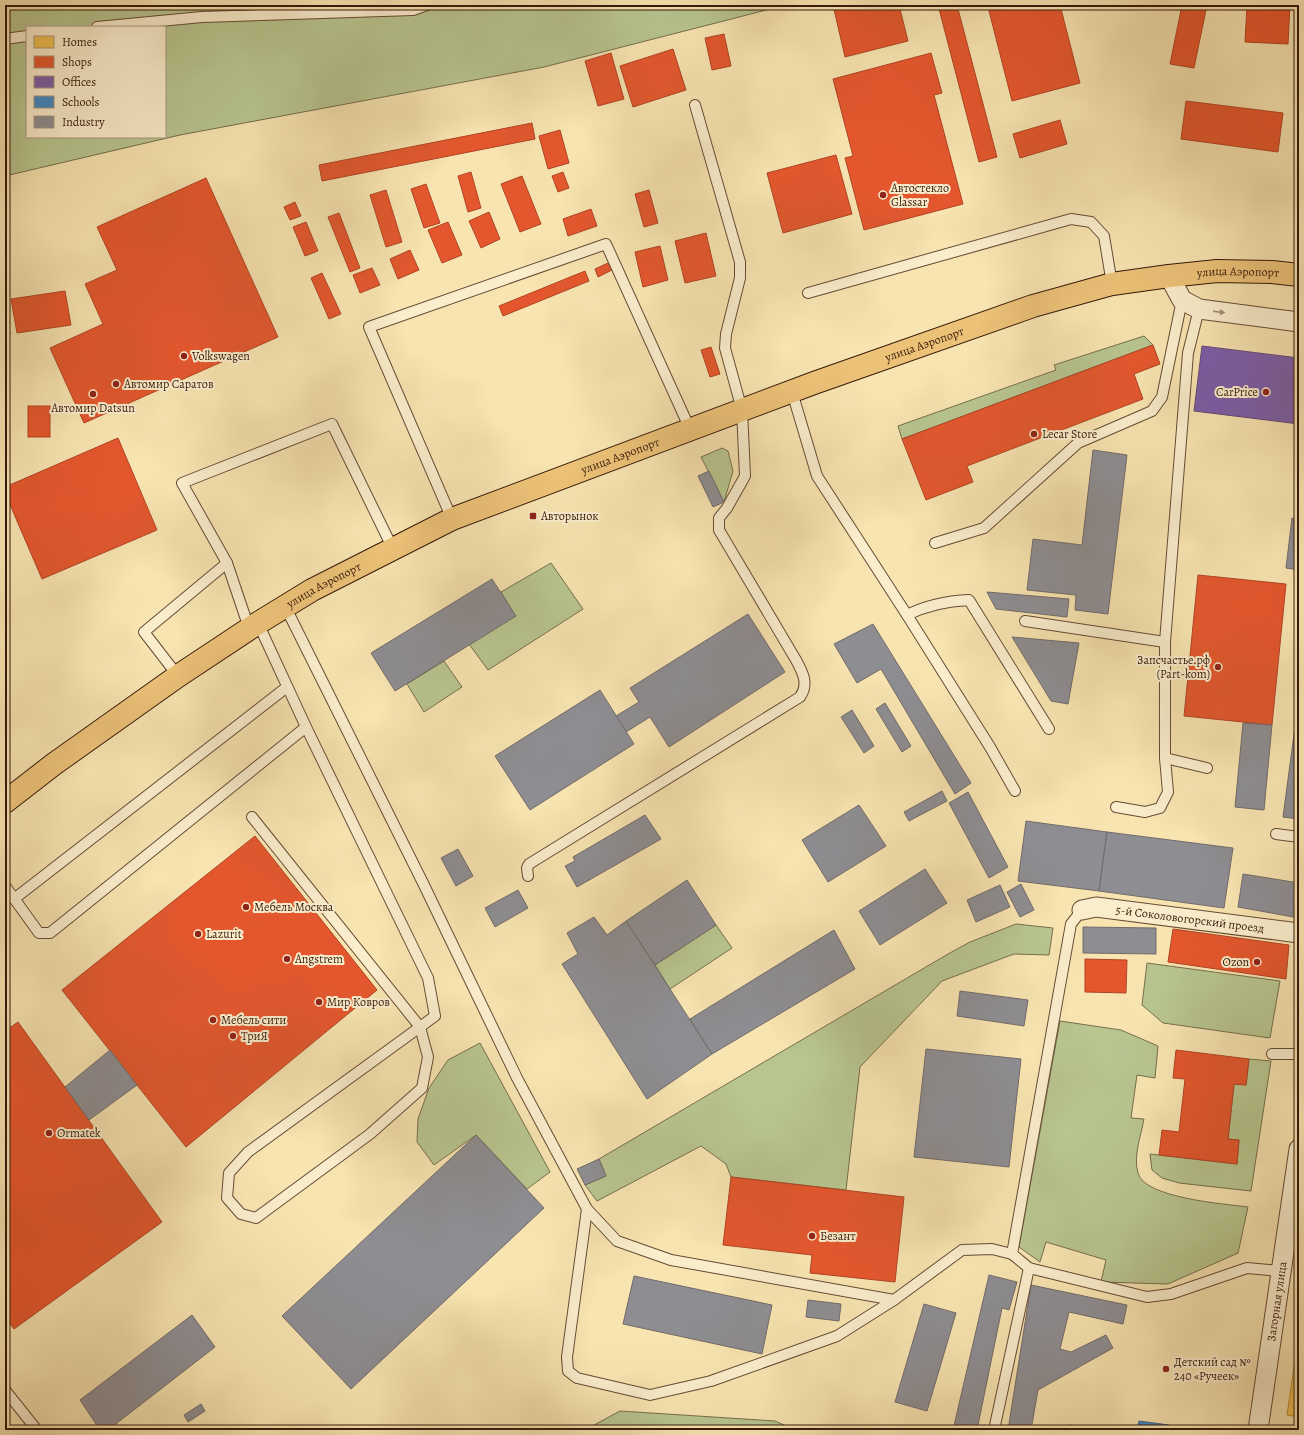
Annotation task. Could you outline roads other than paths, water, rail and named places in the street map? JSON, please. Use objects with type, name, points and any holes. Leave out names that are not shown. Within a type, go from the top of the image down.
[{"type":"main road","name":"улица Аэропорт","points":[[6,799],[178,676],[253,626],[312,590],[452,519],[690,429],[1033,306],[1112,284],[1169,276],[1217,271],[1272,272],[1299,275]]},
{"type":"street","points":[[1169,276],[1182,300],[1199,309],[1299,322]]},
{"type":"street","name":"5-й Соколовогорский проезд","points":[[1082,910],[1096,907],[1299,933]]},
{"type":"street","name":"Загорная улица","points":[[1258,1430],[1299,1149]]},
{"type":"lane","points":[[108,26],[202,17],[414,10],[427,5]]},
{"type":"lane","points":[[5,39],[26,36]]},
{"type":"lane","points":[[528,876],[527,868],[529,864],[800,697],[805,689],[804,675],[796,660],[719,530],[719,518],[745,476],[742,410],[725,348],[726,334],[740,278],[740,262],[694,105]]},
{"type":"lane","points":[[808,294],[1071,219],[1091,222],[1104,236],[1112,284]]},
{"type":"lane","points":[[452,519],[369,327],[606,244],[690,429]]},
{"type":"lane","points":[[935,543],[984,528],[1078,443],[1152,411],[1162,397],[1182,300]]},
{"type":"lane","points":[[1116,807],[1145,812],[1160,808],[1168,792],[1166,758],[1165,642],[1188,353],[1199,309]]},
{"type":"lane","points":[[792,392],[817,476],[990,747],[1015,791]]},
{"type":"lane","points":[[252,817],[420,1027],[428,1057],[422,1088],[370,1134],[256,1218],[241,1214],[227,1198],[229,1173],[248,1152],[420,1027],[435,1016],[428,978],[288,687],[253,626],[227,563],[182,483],[332,424],[393,549]]},
{"type":"lane","points":[[178,676],[144,632],[227,563]]},
{"type":"lane","points":[[907,615],[919,609],[945,601],[969,600],[1049,729]]},
{"type":"lane","points":[[285,606],[518,1078],[587,1209],[617,1241],[671,1260],[894,1300]]},
{"type":"lane","points":[[1026,621],[1165,642]]},
{"type":"lane","points":[[14,899],[288,687]]},
{"type":"lane","points":[[5,886],[39,933],[50,933],[306,727]]},
{"type":"lane","points":[[1166,758],[1208,768]]},
{"type":"lane","points":[[1276,834],[1299,837]]},
{"type":"lane","points":[[1012,1254],[1071,924],[1082,910]]},
{"type":"lane","points":[[1272,1054],[1299,1054]]},
{"type":"lane","points":[[587,1209],[567,1357],[568,1370],[577,1378],[650,1395],[711,1381],[837,1336],[894,1300],[962,1250],[992,1249],[1012,1254],[1029,1268],[1147,1297],[1171,1294],[1247,1268],[1281,1271]]},
{"type":"lane","points":[[994,1430],[1029,1268]]},
{"type":"lane","points":[[5,1390],[37,1430]]},
{"type":"place","name":"Автостекло Glassar","points":[[883,195]]},
{"type":"place","name":"Volkswagen","points":[[184,356]]},
{"type":"place","name":"Автомир Саратов","points":[[116,384]]},
{"type":"place","name":"CarPrice","points":[[1266,392]]},
{"type":"place","name":"Автомир Datsun","points":[[93,394]]},
{"type":"place","name":"Lecar Store","points":[[1034,434]]},
{"type":"place","name":"Авторынок","points":[[533,516]]},
{"type":"place","name":"Запсчастье.рф (Part-kom)","points":[[1218,667]]},
{"type":"place","name":"Мебель Москва","points":[[246,907]]},
{"type":"place","name":"Lazurit","points":[[198,934]]},
{"type":"place","name":"Angstrem","points":[[287,959]]},
{"type":"place","name":"Ozon","points":[[1257,962]]},
{"type":"place","name":"Мир Ковров","points":[[319,1002]]},
{"type":"place","name":"Мебель сити","points":[[213,1020]]},
{"type":"place","name":"ТриЯ","points":[[233,1036]]},
{"type":"place","name":"Ormatek","points":[[49,1133]]},
{"type":"place","name":"Безант","points":[[812,1236]]},
{"type":"place","name":"Детский сад № 240 «Ручеек»","points":[[1166,1369]]}]
